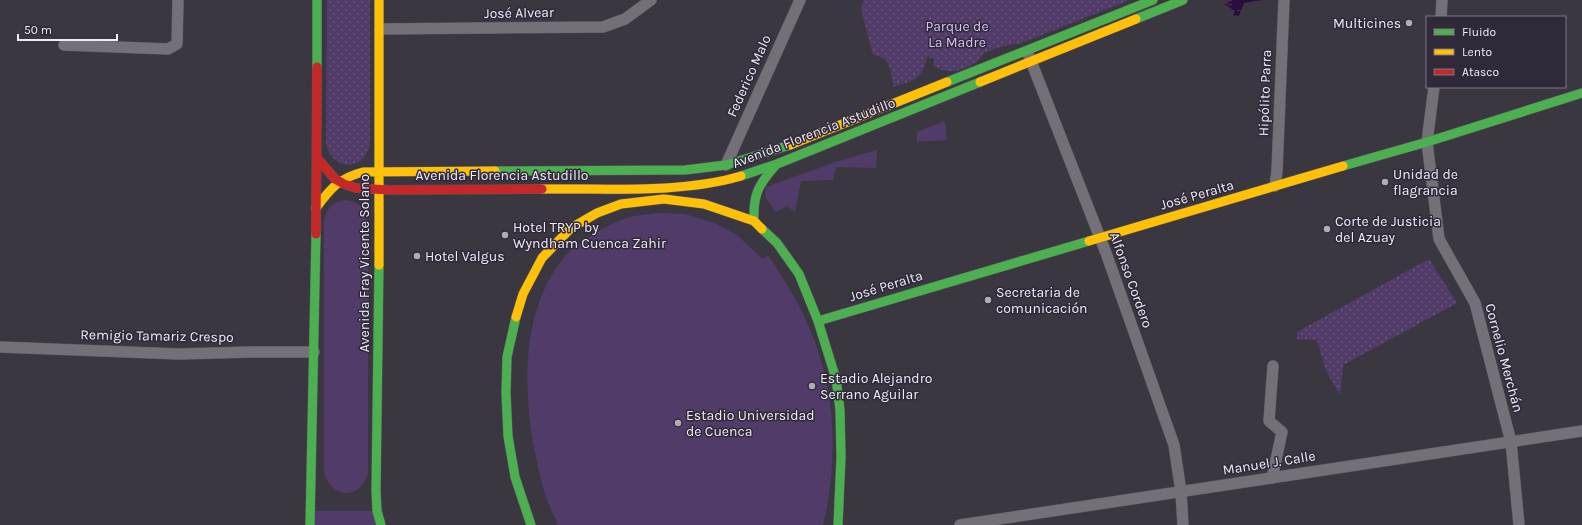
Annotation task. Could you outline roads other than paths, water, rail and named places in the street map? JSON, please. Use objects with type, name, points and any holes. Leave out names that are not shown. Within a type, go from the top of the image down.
[{"type":"main road","points":[[310,525],[312,511],[317,158],[317,0]]},
{"type":"main road","name":"Avenida Fray Vicente Solano","points":[[379,0],[380,189],[376,491],[381,525]]},
{"type":"main road","name":"Avenida Florencia Astudillo","points":[[316,208],[338,182],[349,175],[379,171],[685,170],[726,165],[795,143],[1153,0]]},
{"type":"main road","name":"Avenida Florencia Astudillo","points":[[338,182],[363,188],[380,189],[659,187],[721,182],[777,164],[1184,0]]},
{"type":"main road","name":"José Peralta","points":[[818,321],[1427,142],[1582,93]]},
{"type":"main road","points":[[317,158],[338,182]]},
{"type":"main road","points":[[754,221],[753,202],[759,184],[777,164]]},
{"type":"main road","points":[[650,200],[671,170]]},
{"type":"main road","points":[[531,525],[515,477],[508,436],[506,393],[508,357],[514,326],[523,294],[542,258],[571,228],[597,213],[621,204],[664,199],[704,204],[754,221],[777,243],[799,274],[818,321],[836,379],[840,410],[841,457],[838,525]]},
{"type":"street","points":[[64,45],[168,49],[177,44],[178,0]]},
{"type":"street","name":"José Alvear","points":[[380,30],[603,27],[625,19],[651,0]]},
{"type":"street","name":"Federico Malo","points":[[726,165],[800,0]]},
{"type":"street","name":"Hipólito Parra","points":[[1275,186],[1277,171],[1284,0]]},
{"type":"street","points":[[1441,16],[1442,0]]},
{"type":"street","name":"Alfonso Cordero","points":[[1027,51],[1100,238],[1174,445],[1181,492],[1183,525]]},
{"type":"street","name":"Cornelio Merchán","points":[[1434,88],[1427,142],[1439,239],[1475,304],[1511,442],[1519,525]]},
{"type":"street","name":"Remigio Tamariz Crespo","points":[[0,347],[179,354],[314,352]]},
{"type":"street","points":[[1272,478],[1282,432],[1269,421],[1273,366]]},
{"type":"street","name":"Manuel J. Calle","points":[[960,525],[1582,431]]},
{"type":"water","points":[[1233,0],[1262,0],[1244,3],[1239,16],[1233,15],[1235,11],[1224,4]]},
{"type":"place","name":"Multicines","points":[[1409,23]]},
{"type":"place","name":"Unidad de flagrancia","points":[[1385,182]]},
{"type":"place","name":"Corte de Justicia del Azuay","points":[[1327,229]]},
{"type":"place","name":"Hotel TRYP by Wyndham Cuenca Zahir","points":[[505,235]]},
{"type":"place","name":"Hotel Valgus","points":[[417,256]]},
{"type":"place","name":"Secretaria de comunicación","points":[[988,300]]},
{"type":"place","name":"Estadio Alejandro Serrano Aguilar","points":[[812,386]]},
{"type":"place","name":"Estadio Universidad de Cuenca","points":[[678,423]]},
{"type":"park label","name":"Parque de La Madre","points":[[957,34]]}]
